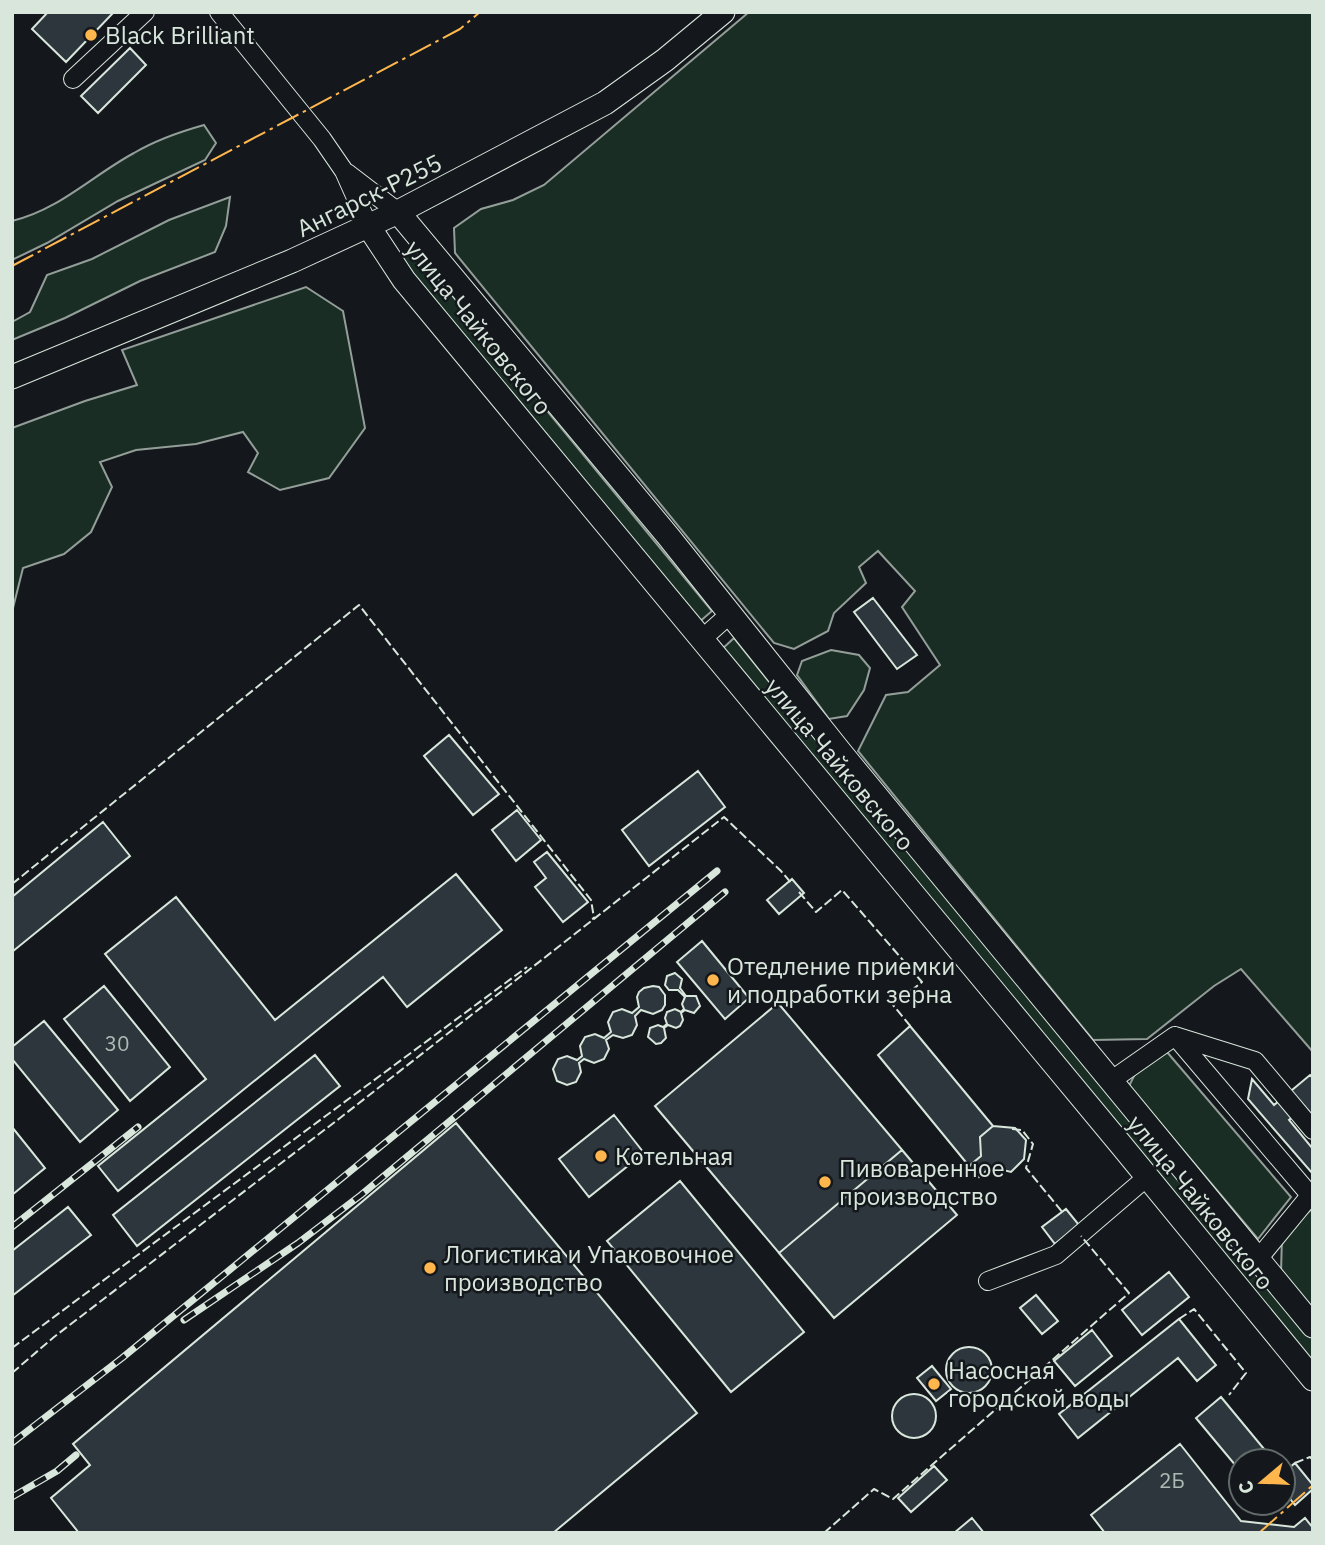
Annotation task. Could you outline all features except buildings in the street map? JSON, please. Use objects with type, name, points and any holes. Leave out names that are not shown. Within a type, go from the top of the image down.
[{"type":"main road","name":"Ангарск-Р255","points":[[12,377],[369,227],[604,103],[666,60],[723,12]]},
{"type":"main road","name":"улица Чайковского","points":[[398,212],[1313,1326]]},
{"type":"main road","name":"улица Чайковского","points":[[369,227],[404,280],[1313,1379]]},
{"type":"street","points":[[73,79],[145,12]]},
{"type":"street","name":"улица Чайковского","points":[[219,12],[322,139],[344,171],[369,227]]},
{"type":"street","name":"улица Чайковского","points":[[344,171],[398,212]]},
{"type":"street","points":[[702,639],[730,614]]},
{"type":"street","points":[[1112,1080],[1175,1036]]},
{"type":"street","points":[[1175,1036],[1255,1061],[1313,1130]]},
{"type":"street","points":[[1175,1036],[1311,1194],[1258,1259]]},
{"type":"street","points":[[988,1282],[1056,1255],[1147,1177]]},
{"type":"green space","points":[[749,12],[1313,12],[1313,1052],[1241,969],[1214,986],[1147,1039],[1093,1040],[858,751],[886,695],[908,692],[940,665],[902,607],[915,591],[878,551],[859,567],[866,583],[834,613],[828,631],[794,649],[774,643],[455,253],[454,228],[481,209],[513,200],[544,185]]},
{"type":"green space","points":[[204,125],[216,143],[205,160],[118,201],[47,243],[12,260],[12,221],[45,209],[151,144]]},
{"type":"green space","points":[[230,197],[226,226],[215,252],[140,281],[65,318],[12,340],[12,322],[30,312],[47,275],[92,259],[169,220]]},
{"type":"green space","points":[[413,248],[712,611],[698,623],[400,259]]},
{"type":"green space","points":[[306,287],[343,311],[365,428],[329,478],[280,490],[248,472],[258,453],[243,432],[196,444],[136,450],[100,462],[112,487],[91,532],[64,554],[23,568],[12,612],[12,428],[137,385],[122,350]]},
{"type":"green space","points":[[734,638],[1313,1339],[1313,1366],[721,650]]},
{"type":"green space","points":[[831,650],[859,655],[870,668],[864,690],[847,716],[829,719],[797,675],[802,661]]},
{"type":"green space","points":[[1167,1052],[1291,1197],[1258,1239],[1129,1086],[1138,1068]]},
{"type":"green space","points":[[1313,1208],[1313,1311],[1281,1274],[1282,1235]]},
{"type":"railway","points":[[12,1443],[122,1358],[717,871]]},
{"type":"railway","points":[[184,1320],[298,1243],[361,1195],[725,892]]},
{"type":"railway","points":[[12,1227],[138,1127]]},
{"type":"railway","points":[[12,1497],[57,1471],[76,1455]]},
{"type":"fence","points":[[12,884],[359,605],[591,900],[592,919]]},
{"type":"fence","points":[[12,1373],[54,1337],[340,1118],[724,817],[792,884]]},
{"type":"fence","points":[[799,892],[816,912],[842,890],[922,982],[893,1005],[912,1028]]},
{"type":"fence","points":[[12,1348],[527,967]]},
{"type":"fence","points":[[1012,1129],[1022,1130],[1033,1144],[1026,1168],[1064,1214]]},
{"type":"fence","points":[[824,1533],[874,1489],[893,1499],[1129,1293],[1081,1236]]},
{"type":"fence","points":[[1179,1319],[1194,1309],[1246,1373],[1229,1395]]},
{"type":"fence","points":[[1297,1462],[1310,1457],[1313,1460]]},
{"type":"power","points":[[12,266],[460,29],[480,12]]},
{"type":"power","points":[[1259,1533],[1313,1485]]},
{"type":"place","name":"Black Brilliant","points":[[91,35]]},
{"type":"place","name":"Отедление приемки и подработки зерна","points":[[713,980]]},
{"type":"place","name":"Котельная","points":[[601,1156]]},
{"type":"place","name":"Пивоваренное производство","points":[[825,1182]]},
{"type":"place","name":"Логистика и Упаковочное производство","points":[[430,1268]]},
{"type":"place","name":"Насосная городской воды","points":[[934,1384]]}]
